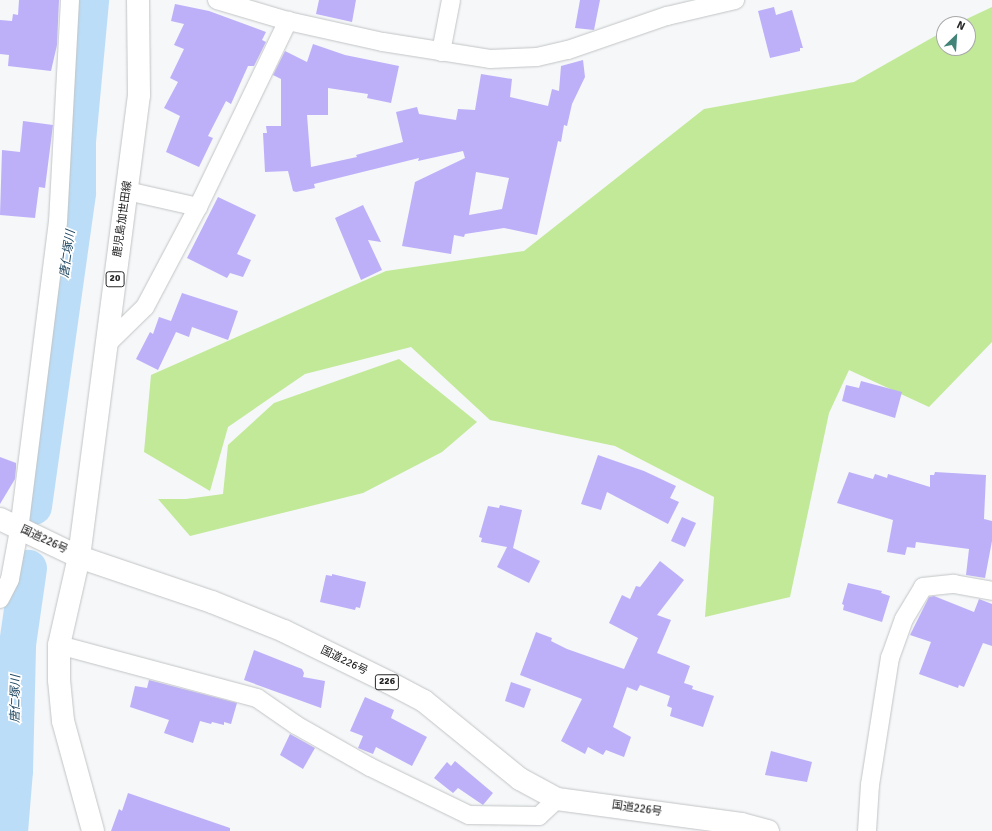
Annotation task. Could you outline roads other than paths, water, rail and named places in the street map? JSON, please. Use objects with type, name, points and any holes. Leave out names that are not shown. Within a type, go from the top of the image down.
[{"type":"main road","name":"鹿児島加世田線","points":[[92,831],[63,721],[59,680],[59,645],[79,557],[105,346],[139,95],[138,0]]},
{"type":"main road","name":"国道226号","points":[[0,519],[20,530],[79,557],[212,602],[270,625],[388,682],[424,701],[520,779],[558,799],[741,824],[768,831]]},
{"type":"street","points":[[0,598],[10,579],[20,530],[58,222],[70,0]]},
{"type":"street","points":[[217,0],[288,20],[383,42],[490,59],[537,57],[568,50],[667,16],[735,0]]},
{"type":"street","points":[[440,52],[451,0]]},
{"type":"street","points":[[105,346],[145,307],[198,207],[288,20]]},
{"type":"street","points":[[127,191],[198,207]]},
{"type":"street","points":[[867,831],[870,785],[890,658],[904,619],[922,587],[954,584],[992,591]]},
{"type":"street","points":[[59,645],[257,698],[296,725],[370,767],[469,815],[539,816],[558,799]]},
{"type":"waterway","name":"唐仁塚川","points":[[33,506],[77,192],[77,141],[90,0]]},
{"type":"waterway","name":"唐仁塚川","points":[[9,831],[14,770],[17,644],[28,568]]}]
